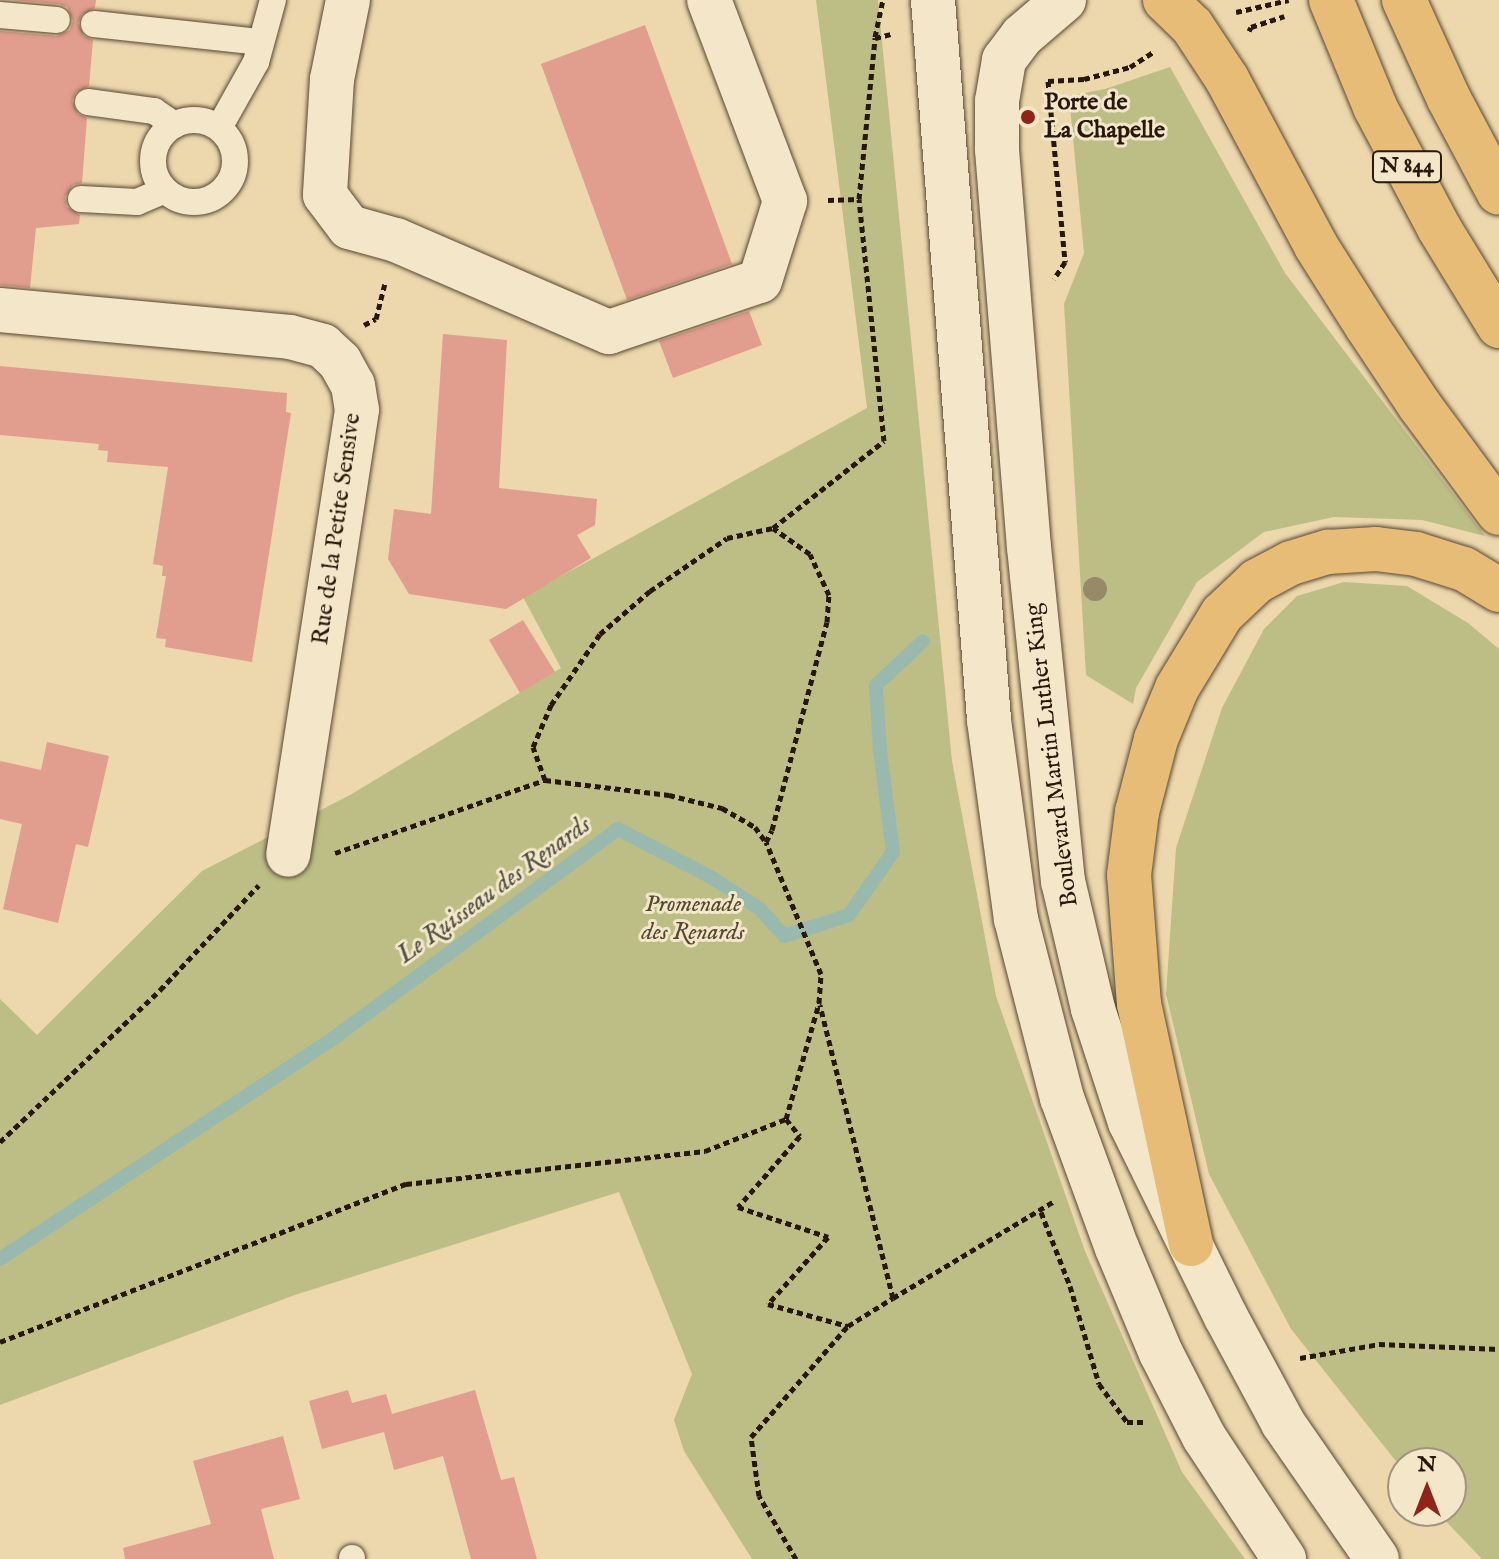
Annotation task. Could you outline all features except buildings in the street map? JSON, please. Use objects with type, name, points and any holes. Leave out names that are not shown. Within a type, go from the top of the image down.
[{"type":"highway","points":[[1165,0],[1192,26],[1227,79],[1316,246],[1420,406],[1499,513]]},
{"type":"highway","name":"N 844","points":[[1331,0],[1375,107],[1439,228],[1499,326]]},
{"type":"highway","name":"N 844","points":[[1404,0],[1449,99],[1499,193]]},
{"type":"highway","points":[[1191,1244],[1139,1004],[1129,875],[1137,812],[1156,739],[1177,688],[1222,614],[1257,581],[1291,563],[1328,552],[1376,549],[1416,554],[1464,569],[1499,590]]},
{"type":"main road","points":[[348,0],[332,79],[325,195],[349,227],[396,240],[609,332],[760,281],[785,201],[709,0]]},
{"type":"main road","name":"Boulevard Martin Luther King","points":[[1064,0],[1022,36],[1004,60],[997,101],[998,165],[1049,760],[1063,881],[1093,1009],[1130,1122],[1252,1365],[1293,1439],[1377,1559]]},
{"type":"main road","points":[[934,10],[989,720],[1002,834],[1016,919],[1062,1098],[1092,1172],[1117,1248],[1204,1437],[1284,1559]]},
{"type":"main road","points":[[0,310],[290,337],[323,346]]},
{"type":"main road","name":"Rue de la Petite Sensive","points":[[288,855],[357,410],[353,385],[340,362],[323,346]]},
{"type":"lane","points":[[219,128],[256,62],[273,0]]},
{"type":"lane","points":[[0,15],[57,20]]},
{"type":"lane","points":[[94,24],[261,42]]},
{"type":"lane","points":[[88,102],[154,111],[175,125]]},
{"type":"lane","points":[[195,120],[219,128],[234,149],[235,162],[227,186],[204,201],[190,202],[165,190],[157,179],[154,151],[160,139],[175,125],[195,120]]},
{"type":"lane","points":[[81,199],[137,202],[165,190]]},
{"type":"path","points":[[545,780],[533,747],[551,705],[600,634],[650,591],[727,538],[773,528],[884,441],[859,199],[875,38],[883,0]]},
{"type":"path","points":[[1227,13],[1278,4]]},
{"type":"path","points":[[875,38],[934,10]]},
{"type":"path","points":[[1046,291],[1065,262],[1048,81],[1084,79],[1130,67],[1158,49]]},
{"type":"path","points":[[323,346],[376,319],[396,240]]},
{"type":"path","points":[[766,842],[772,830],[827,622],[829,595],[810,554],[773,528]]},
{"type":"path","points":[[0,1142],[160,990],[288,855],[325,857],[545,780],[669,795],[722,808],[755,827],[766,842],[821,974],[819,1003],[786,1119]]},
{"type":"path","points":[[819,1003],[893,1298]]},
{"type":"path","points":[[786,1119],[800,1136],[738,1207],[828,1237],[768,1304],[848,1326]]},
{"type":"path","points":[[0,1342],[406,1184],[705,1151],[786,1119]]},
{"type":"path","points":[[796,1559],[759,1496],[751,1437],[848,1326],[1041,1212],[1092,1172]]},
{"type":"path","points":[[1041,1212],[1070,1286],[1099,1384],[1127,1422],[1144,1423],[1185,1401]]},
{"type":"path","points":[[1252,1365],[1379,1344],[1499,1349]]},
{"type":"green space","name":"Promenade des Renards","points":[[816,0],[878,0],[952,761],[996,996],[1085,1251],[1182,1472],[1245,1559],[752,1559],[684,1451],[674,1420],[692,1374],[619,1192],[295,1295],[0,1405],[0,999],[37,1035],[202,871],[350,795],[561,668],[523,597],[867,408]]},
{"type":"green space","points":[[1170,67],[1285,273],[1485,536],[1422,520],[1334,517],[1264,532],[1197,582],[1136,688],[1133,704],[1086,675],[1064,304],[1084,253],[1069,96],[1105,89]]},
{"type":"green space","points":[[1344,582],[1407,586],[1468,623],[1499,649],[1499,1559],[1482,1559],[1451,1527],[1467,1527],[1467,1447],[1387,1447],[1387,1450],[1291,1329],[1209,1174],[1166,994],[1176,848],[1222,708],[1264,629],[1297,596]]},
{"type":"waterway","name":"Le Ruisseau des Renards","points":[[0,1259],[335,1037],[618,829],[711,877],[760,909],[784,936],[849,915],[893,852],[880,751],[876,685],[923,641]]},
{"type":"place","name":"Porte de La Chapelle","points":[[1028,117]]}]
